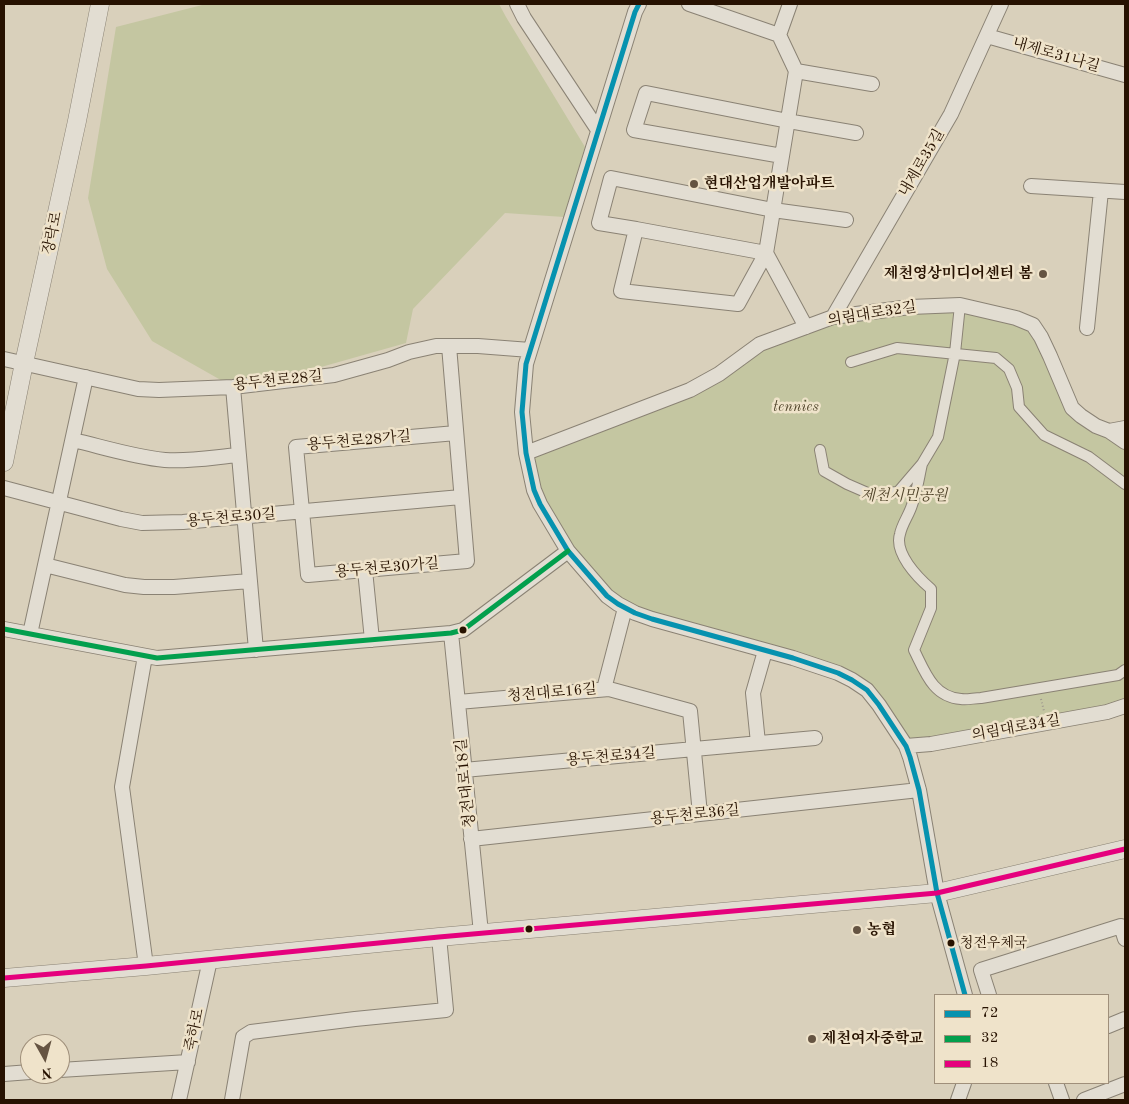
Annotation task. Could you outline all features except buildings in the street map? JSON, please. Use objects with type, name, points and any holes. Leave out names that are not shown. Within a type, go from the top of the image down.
[{"type":"street","name":"장락로","points":[[4,462],[100,4]]},
{"type":"street","points":[[517,4],[524,18],[598,130]]},
{"type":"street","points":[[639,4],[526,364],[522,412],[526,453],[534,490],[568,551],[607,596],[625,608],[652,620],[793,658],[838,673],[867,690],[906,746],[919,790],[937,893],[965,994]]},
{"type":"street","points":[[689,4],[780,35]]},
{"type":"street","points":[[636,229],[621,291],[738,304],[766,253],[796,71],[780,35],[790,4]]},
{"type":"street","name":"내제로35길","points":[[833,317],[951,114],[1001,4]]},
{"type":"street","name":"내제로31나길","points":[[986,36],[1125,75]]},
{"type":"street","points":[[796,71],[872,84]]},
{"type":"street","points":[[782,156],[634,130],[646,93],[856,133]]},
{"type":"street","points":[[766,253],[599,223],[611,178],[773,210],[846,220]]},
{"type":"street","points":[[1031,186],[1125,192]]},
{"type":"street","points":[[1087,328],[1101,191]]},
{"type":"street","points":[[766,253],[806,328]]},
{"type":"street","points":[[820,450],[824,471],[847,484],[870,494],[898,492],[922,464],[938,437],[955,353],[960,305]]},
{"type":"street","name":"의림대로32길","points":[[526,453],[690,390],[719,374],[760,344],[833,317],[910,307],[960,305],[1016,318],[1033,325],[1050,356],[1072,408],[1096,426],[1109,431],[1125,442]]},
{"type":"street","points":[[449,346],[461,497]]},
{"type":"street","name":"용두천로28길","points":[[4,359],[138,389],[159,390],[233,387],[334,374],[388,360],[427,347],[478,346],[530,350]]},
{"type":"street","points":[[851,362],[897,348],[996,358],[1009,369],[1017,388],[1019,407],[1044,435],[1089,457],[1125,484]]},
{"type":"street","points":[[30,634],[86,377]]},
{"type":"street","points":[[233,387],[256,650]]},
{"type":"street","points":[[1109,431],[1125,428]]},
{"type":"street","name":"용두천로28가길","points":[[302,511],[296,447],[456,433]]},
{"type":"street","points":[[73,440],[166,460],[189,460],[239,455]]},
{"type":"street","points":[[922,464],[913,505],[900,534],[898,544],[902,554],[918,578],[931,589],[931,608],[914,650],[931,683],[944,695],[960,699],[981,698],[1118,675],[1125,670]]},
{"type":"street","name":"용두천로30길","points":[[4,488],[142,523],[183,522],[461,497]]},
{"type":"street","name":"용두천로30가길","points":[[302,511],[308,575],[365,570],[467,561],[461,497]]},
{"type":"street","points":[[4,629],[157,658],[451,633],[463,630],[568,551]]},
{"type":"street","points":[[45,565],[125,585],[144,587],[174,587],[250,581]]},
{"type":"street","points":[[365,570],[372,640]]},
{"type":"street","points":[[604,689],[625,608]]},
{"type":"street","name":"청전대로18길","points":[[451,633],[481,933]]},
{"type":"street","points":[[758,743],[753,693],[765,651]]},
{"type":"street","points":[[145,656],[122,787],[146,966]]},
{"type":"street","name":"청전대로16길","points":[[458,702],[609,688],[690,711],[700,814]]},
{"type":"street","name":"의림대로34길","points":[[906,746],[931,744],[1047,723],[1107,712],[1125,706]]},
{"type":"street","name":"용두천로34길","points":[[464,770],[815,738]]},
{"type":"street","name":"용두천로36길","points":[[471,839],[919,790]]},
{"type":"street","points":[[4,978],[481,933],[937,893],[1125,849]]},
{"type":"street","points":[[989,994],[981,970],[1121,926],[1125,939]]},
{"type":"street","points":[[232,1100],[243,1037],[251,1032],[356,1018],[446,1010],[439,937]]},
{"type":"street","name":"죽하로","points":[[179,1100],[210,960]]},
{"type":"street","points":[[1109,1026],[1125,1019]]},
{"type":"street","points":[[70,1069],[188,1062]]},
{"type":"street","points":[[4,1074],[20,1073]]},
{"type":"street","points":[[958,1100],[964,1084]]},
{"type":"street","points":[[1056,1084],[1062,1100]]},
{"type":"street","points":[[1084,1100],[1125,1084]]},
{"type":"path","points":[[1038,688],[1047,723]]},
{"type":"green space","points":[[206,4],[499,4],[585,147],[564,217],[505,213],[413,309],[406,343],[314,369],[226,383],[152,341],[107,269],[88,198],[116,27]]},
{"type":"green space","name":"제천시민공원","points":[[960,310],[1014,325],[1031,332],[1071,414],[1125,448],[1125,702],[909,741],[868,687],[655,616],[620,600],[571,548],[546,502],[530,455],[633,416],[760,344],[833,317]]},
{"type":"transit line","name":"72","points":[[639,4],[526,364],[522,412],[526,453],[534,490],[540,504],[568,551],[607,596],[618,604],[652,619],[793,658],[838,673],[867,690],[906,746],[910,757],[919,790],[937,893],[965,994]]},
{"type":"transit line","name":"32","points":[[4,629],[157,658],[451,633],[463,630],[568,551]]},
{"type":"transit line","name":"18","points":[[4,978],[937,893],[1125,849]]},
{"type":"place","name":"현대산업개발아파트","points":[[694,184]]},
{"type":"place","name":"제천영상미디어센터 봄","points":[[1043,274]]},
{"type":"place","name":"농협","points":[[857,930]]},
{"type":"place","name":"청전우체국","points":[[951,943]]},
{"type":"place","name":"제천여자중학교","points":[[812,1039]]},
{"type":"park label","name":"tennies","points":[[796,407]]}]
